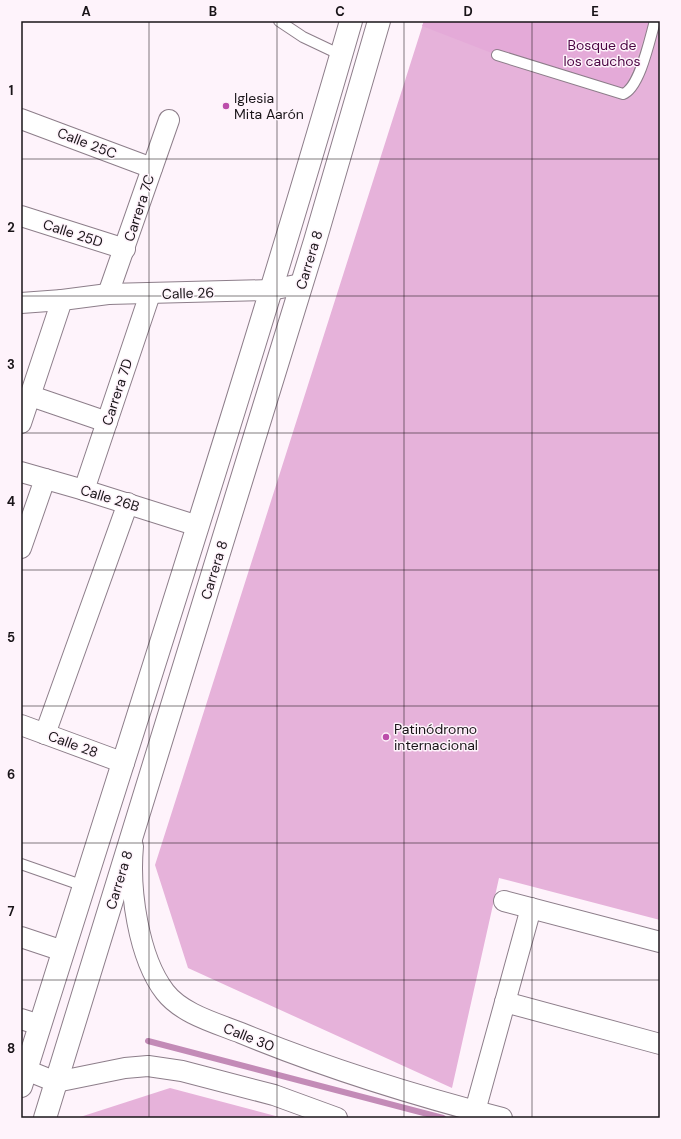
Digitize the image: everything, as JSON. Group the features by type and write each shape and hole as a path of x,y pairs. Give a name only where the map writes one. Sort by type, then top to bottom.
{"main road":[{"name":"Carrera 8","path":"24,1078 31,1022 63,951 124,763 271,290 351,21"},
{"name":"Carrera 8","path":"45,1118 302,284 379,21"}],"street":[{"name":"Calle 25C","path":"21,119 152,168"},
{"name":"Carrera 7C","path":"108,294 169,120"},
{"name":"Calle 25D","path":"21,216 125,249"},
{"name":"Calle 26","path":"21,303 108,294 271,290 302,284"},
{"name":"Carrera 7D","path":"84,490 150,294"},
{"path":"21,423 68,299"},
{"path":"31,396 107,422"},
{"name":"Calle 26B","path":"21,472 128,503 198,526"},
{"path":"21,548 45,479"},
{"path":"45,734 128,503"},
{"name":"Calle 28","path":"21,725 124,763"},
{"name":"Calle 30","path":"135,829 131,867 133,893 137,918 150,966 165,992 191,1013 274,1047 412,1094 502,1118"},
{"path":"504,901 660,942"},
{"path":"475,1111 531,908"},
{"path":"21,937 63,951"},
{"path":"505,1002 660,1044"},
{"path":"24,1078 56,1082 125,1068 148,1066 182,1071 274,1096 337,1118"}],"lane":[{"path":"279,21 303,37 341,55"},
{"path":"497,55 623,94 628,92 636,83 655,21"},
{"path":"21,864 84,886"}],"green space":[{"path":"424,21 660,21 660,920 499,878 452,1088 188,968 155,865"},
{"name":"Bosque de los cauchos","path":"424,21 650,21 623,94 497,55 422,26"},
{"path":"170,1088 283,1118 77,1118"}],"waterway":[{"path":"148,1041 443,1118"}],"place":[{"name":"Iglesia Mita Aarón","path":"226,106"},
{"name":"Patinódromo internacional","path":"386,737"}]}
